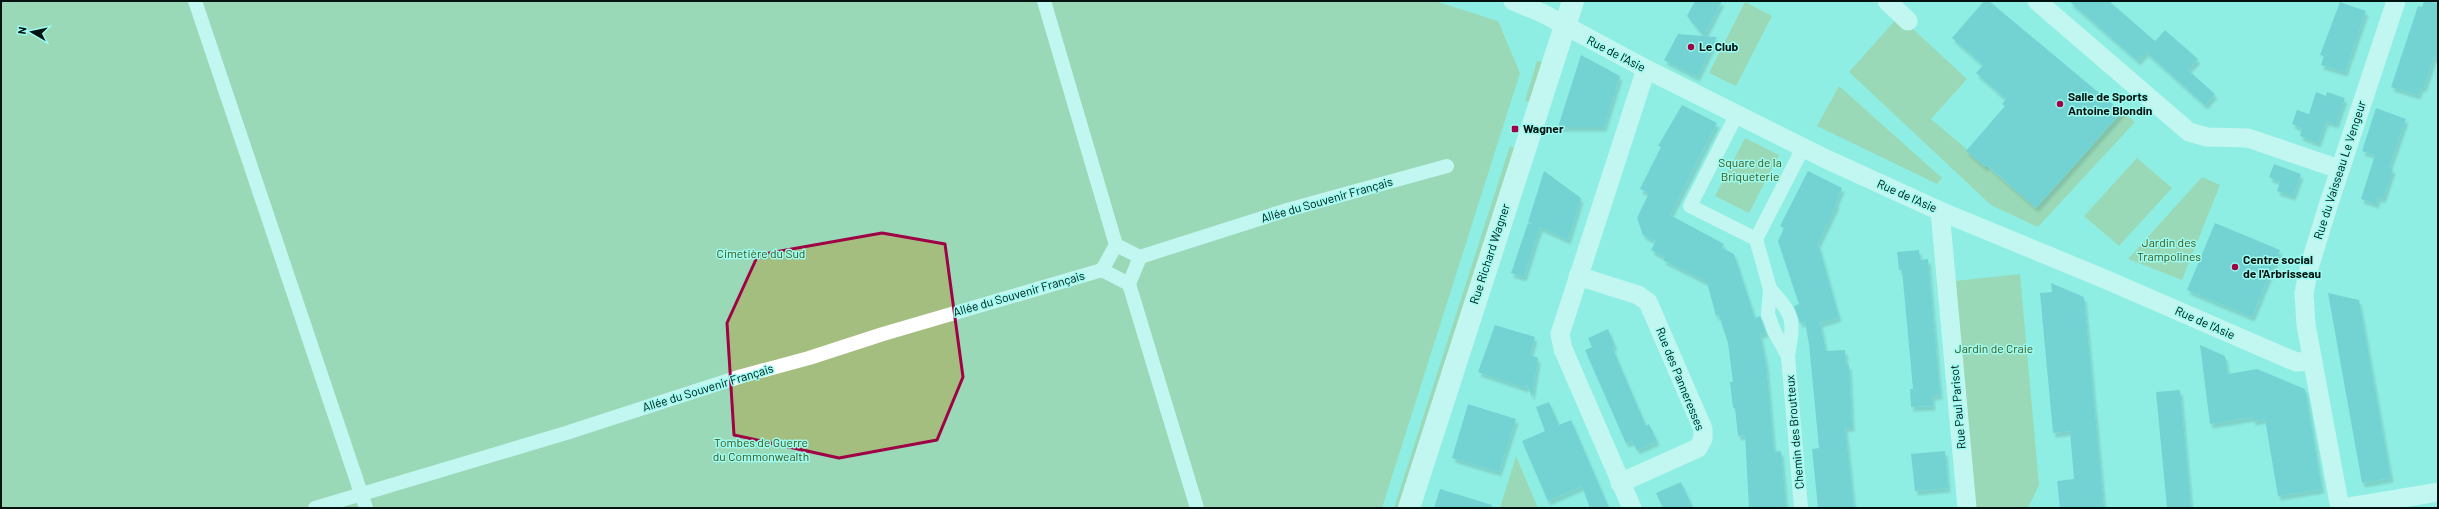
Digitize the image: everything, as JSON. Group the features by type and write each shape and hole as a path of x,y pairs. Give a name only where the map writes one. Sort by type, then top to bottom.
{"street":[{"path":"195,1 363,501"},
{"path":"1044,1 1116,245 1102,270 1129,284"},
{"name":"Rue de l'Asie","path":"1513,1 1564,25 1646,69 1804,148 1940,211 2289,359 2301,362 2313,362"},
{"name":"Rue Richard Wagner","path":"1409,508 1573,1"},
{"path":"1887,1 1908,21"},
{"path":"2037,1 2189,132 2207,137 2248,138 2339,169"},
{"name":"Rue du Vaisseau Le Vengeur","path":"2341,508 2304,313 2305,288 2316,244 2339,169 2396,1"},
{"path":"1632,508 1560,342 1561,326 1646,69"},
{"path":"1737,114 1690,206 1756,239 1804,148"},
{"name":"Allée du Souvenir Français","path":"1140,257 1287,210 1447,166"},
{"name":"Rue Paul Parisot","path":"1940,211 1966,508"},
{"name":"Chemin des Broutteux","path":"1756,239 1770,290 1768,314 1774,331 1788,356"},
{"path":"1116,245 1140,257 1129,284 1197,508"},
{"name":"Allée du Souvenir Français","path":"316,508 363,501 742,376 809,358 883,334 1102,270"},
{"name":"Rue des Panneresses","path":"1578,276 1638,295 1648,302 1703,429 1703,439 1698,448 1620,483"},
{"name":"Chemin des Broutteux","path":"1770,290 1787,307 1793,327 1788,356 1801,508"},
{"path":"2341,508 2438,492"}],"highlighted area":[{"path":"882,233 945,244 963,377 937,440 839,458 734,435 727,323 758,255"}],"green space":[{"name":"Cimetière du Sud","path":"1,1 1435,1 1498,21 1520,73 1382,508 1,508"},
{"path":"1745,2 1772,16 1736,86 1709,73"},
{"path":"1899,16 1967,79 1931,119 2036,208 2122,112 2135,122 2038,227 1991,205 1849,72"},
{"path":"1537,61 1542,62 1530,102 1525,101"},
{"path":"1839,86 1942,178 1937,184 1817,126"},
{"name":"Square de la Briqueterie","path":"1745,138 1779,155 1749,213 1715,196"},
{"path":"1510,146 1515,148 1400,508 1394,508"},
{"path":"2137,158 2172,188 2119,246 2084,216"},
{"name":"Jardin des Trampolines","path":"2202,177 2220,185 2182,280 2128,259"},
{"name":"Jardin de Craie","path":"2020,274 2039,485 2028,508 1975,508 1954,281"},
{"path":"1516,456 1538,508 1500,508"}],"building":[{"path":"1695,1 1722,1 1704,36 1687,16"},
{"name":"Salle de Sports Antoine Blondin","path":"1984,1 1989,1 2122,112 2036,208 1987,165 1985,167 1966,151 2005,106 2002,104 2006,99 1976,73 1983,65 1952,38"},
{"path":"2069,1 2109,1 2155,41 2165,30 2198,59 2188,70 2215,94 2205,105 2146,52 2138,61"},
{"path":"2424,1 2438,3 2438,58 2434,57 2424,88 2421,87 2418,95 2391,87 2418,6 2422,7"},
{"path":"2340,2 2366,11 2345,72 2321,65 2324,56 2320,55"},
{"name":"Le Club","path":"1678,34 1717,37 1697,77 1664,60"},
{"path":"1581,55 1620,76 1604,127 1558,127"},
{"path":"2316,92 2326,96 2327,92 2345,98 2336,124 2326,121 2318,143 2300,136 2302,128 2292,124 2297,110 2309,114"},
{"path":"1682,105 1717,123 1670,215 1724,244 1722,248 1734,254 1755,318 1760,316 1766,333 1760,334 1766,363 1774,452 1781,451 1786,508 1749,508 1745,435 1738,436 1730,382 1733,382 1728,343 1719,315 1716,316 1707,282 1663,260 1665,257 1651,250 1656,241 1643,235 1637,218 1649,193 1640,189 1661,147 1658,146"},
{"path":"2376,108 2406,119 2389,167 2393,169 2383,199 2378,197 2376,204 2361,199 2375,155 2362,151"},
{"path":"2274,164 2301,174 2293,196 2277,191 2280,182 2269,177"},
{"path":"1544,171 1581,198 1568,240 1540,227 1524,277 1511,273 1528,223 1538,226 1528,222"},
{"path":"1808,171 1842,188 1836,202 1837,204 1818,243 1839,317 1820,323 1826,351 1845,350 1846,365 1849,365 1852,427 1845,427 1854,508 1818,508 1812,449 1819,448 1809,344 1805,322 1800,323 1794,306 1799,304 1778,241 1784,228 1780,226"},
{"name":"Centre social de l'Arbrisseau","path":"2215,223 2280,250 2252,317 2187,290"},
{"path":"1919,250 1920,260 1928,259 1940,395 1932,396 1933,406 1911,407 1910,389 1913,389 1902,270 1899,270 1897,252"},
{"path":"2051,283 2084,297 2104,508 2060,508 2057,481 2074,479 2070,431 2053,433 2040,293 2052,292"},
{"path":"2328,293 2359,300 2391,478 2362,483"},
{"path":"1495,325 1535,337 1530,355 1538,358 1532,397 1527,384 1526,388 1478,372"},
{"path":"1608,329 1615,346 1612,347 1646,426 1649,424 1657,441 1637,450 1632,441 1626,443 1585,350 1592,347 1588,338"},
{"path":"2200,345 2225,356 2228,374 2257,369 2305,389 2322,489 2278,496 2265,419 2253,421 2253,417 2210,424"},
{"path":"2180,390 2191,508 2167,508 2156,392"},
{"path":"1549,402 1559,425 1571,420 1609,508 1590,508 1582,486 1548,501 1522,441 1545,431 1536,407"},
{"path":"1468,404 1516,419 1499,472 1452,458"},
{"path":"1945,451 1948,488 1915,491 1911,454"},
{"path":"1681,482 1693,508 1663,508 1656,493"},
{"path":"1440,489 1492,505 1491,508 1434,508"}],"place":[{"name":"Le Club","path":"1691,47"},
{"name":"Salle de Sports Antoine Blondin","path":"2060,104"},
{"name":"Wagner","path":"1515,129"},
{"name":"Centre social de l'Arbrisseau","path":"2235,267"}],"park label":[{"name":"Tombes de Guerre du Commonwealth","path":"761,450"}]}
